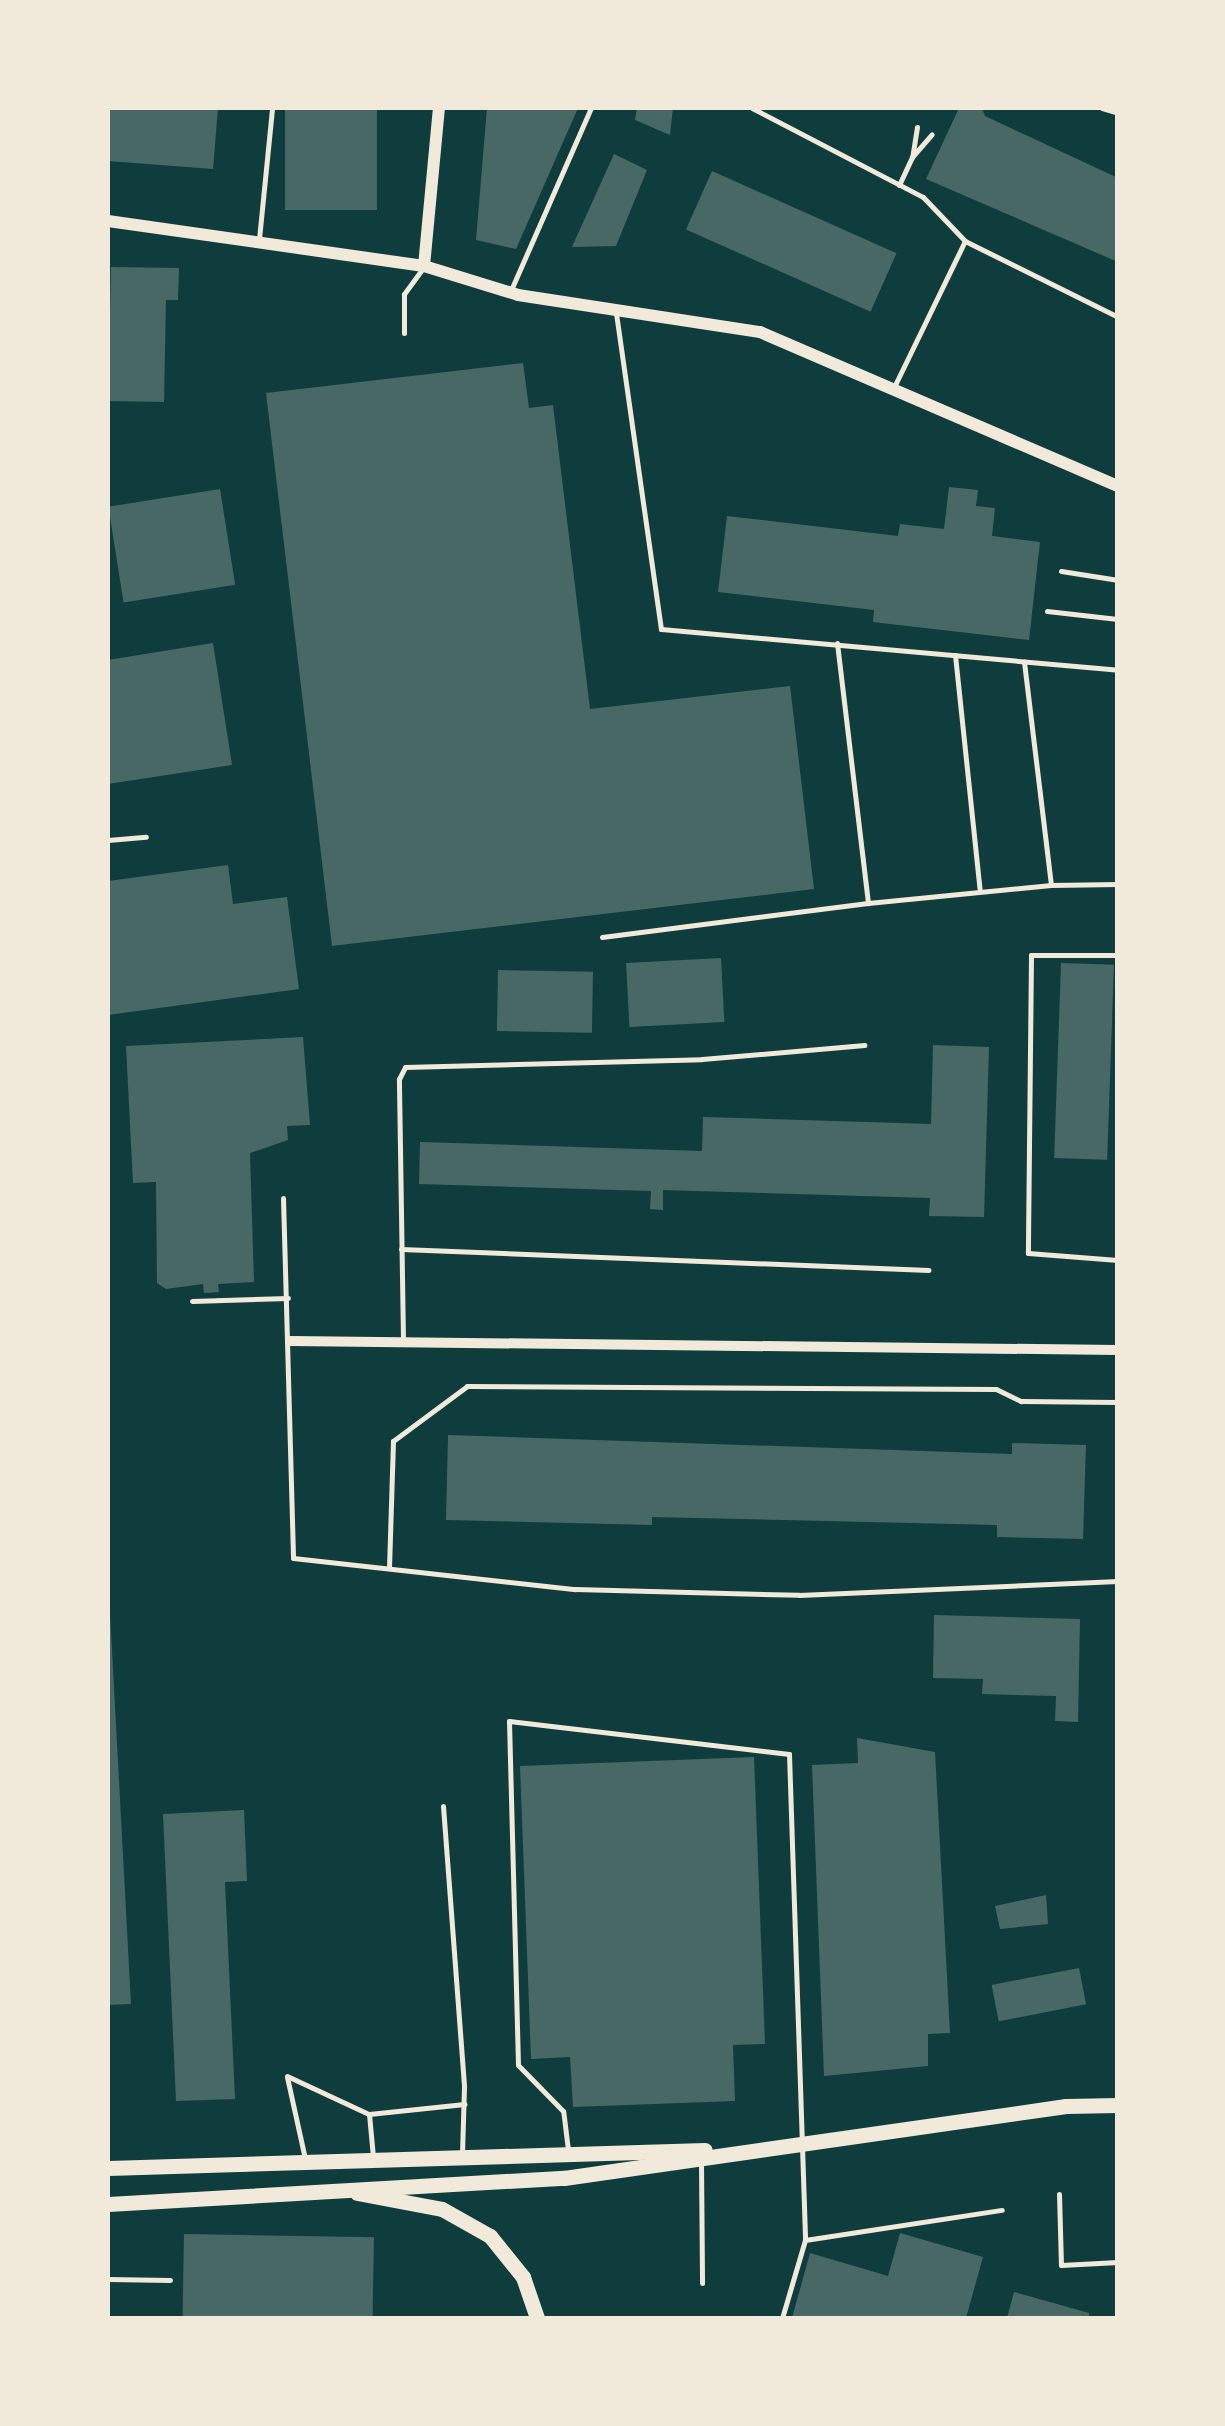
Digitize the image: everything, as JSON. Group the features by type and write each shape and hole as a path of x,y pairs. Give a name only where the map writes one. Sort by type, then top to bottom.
{"main road":[{"path":"108,2204 564,2178 1066,2106 1118,2105"},
{"path":"108,2168 784,2148"},
{"path":"344,2190 468,2221 509,2255 537,2318"}],"street":[{"path":"424,266 440,108"},
{"path":"108,220 424,266 510,293 760,332 1118,486"},
{"path":"290,1341 1118,1350"}],"lane":[{"path":"259,241 272,108"},
{"path":"510,293 591,108"},
{"path":"752,108 923,197 965,241 1118,317"},
{"path":"1102,108 1118,113"},
{"path":"912,157 917,127"},
{"path":"898,185 912,157 932,134"},
{"path":"894,387 965,241"},
{"path":"404,333 404,294 424,266"},
{"path":"616,310 662,629 1118,670"},
{"path":"1061,571 1118,580"},
{"path":"1047,611 1118,619"},
{"path":"836,643 868,903"},
{"path":"955,655 980,892"},
{"path":"1024,662 1051,885"},
{"path":"108,840 146,837"},
{"path":"602,937 868,903 1051,885 1118,884"},
{"path":"1118,955 1031,955 1028,1253 1118,1260"},
{"path":"403,1343 399,1079 405,1067 702,1059 864,1045"},
{"path":"284,1198 293,1558 575,1589 799,1594 998,1588 1082,1578 1118,1582"},
{"path":"402,1249 929,1270"},
{"path":"192,1301 288,1298"},
{"path":"389,1568 393,1441 467,1386 996,1389 1020,1401 1118,1402"},
{"path":"568,2154 563,2110 518,2065 509,1722 789,1754 806,2240 782,2318"},
{"path":"443,1806 464,2104 462,2157"},
{"path":"306,2162 287,2076 369,2114 464,2104"},
{"path":"369,2114 373,2160"},
{"path":"701,2159 702,2284"},
{"path":"1059,2194 1061,2266 1118,2262"},
{"path":"806,2240 1002,2210"},
{"path":"108,2280 170,2280"}],"building":[{"path":"108,108 218,108 213,169 108,161"},
{"path":"285,108 377,108 377,210 285,210"},
{"path":"487,108 578,108 516,249 476,240"},
{"path":"637,108 673,108 670,135 635,120"},
{"path":"959,108 982,108 985,116 1118,178 1118,262 926,179"},
{"path":"614,154 647,170 616,246 572,247"},
{"path":"712,171 897,253 871,312 686,229"},
{"path":"111,267 179,268 178,300 166,300 164,402 108,401"},
{"path":"523,363 529,408 553,405 590,709 790,686 814,889 332,946 266,393"},
{"path":"949,487 978,490 976,506 995,508 992,536 1040,542 1029,640 873,622 874,610 718,592 727,516 898,536 900,524 944,529"},
{"path":"220,489 235,585 124,602 108,507"},
{"path":"213,643 232,765 108,784 108,660"},
{"path":"228,865 233,904 287,897 299,989 108,1015 108,881"},
{"path":"721,958 724,1022 629,1027 626,963"},
{"path":"1061,963 1114,965 1107,1160 1054,1158"},
{"path":"498,970 593,972 592,1033 497,1031"},
{"path":"303,1037 310,1125 287,1126 288,1140 250,1153 254,1282 218,1284 219,1292 204,1293 203,1284 166,1289 157,1283 156,1182 133,1183 126,1046"},
{"path":"933,1045 989,1047 984,1217 929,1216 930,1198 663,1190 663,1210 650,1209 651,1191 419,1184 420,1142 702,1151 703,1117 931,1124"},
{"path":"448,1435 1012,1454 1012,1443 1086,1445 1083,1539 997,1537 997,1525 652,1517 652,1525 446,1520"},
{"path":"108,1576 131,2004 108,2005"},
{"path":"934,1615 1080,1619 1078,1722 1055,1721 1056,1696 982,1694 983,1679 933,1678"},
{"path":"857,1738 935,1752 950,2033 928,2034 928,2066 824,2076 812,1765 858,1763"},
{"path":"754,1757 765,2044 733,2045 735,2101 573,2107 570,2057 531,2059 520,1766"},
{"path":"244,1810 247,1881 225,1882 235,2099 176,2101 163,1814"},
{"path":"1046,1895 1048,1924 1000,1929 995,1906"},
{"path":"1079,1968 1086,2004 999,2021 992,1985"},
{"path":"900,2233 983,2257 966,2318 792,2318 810,2253 888,2276"},
{"path":"184,2234 374,2237 373,2318 183,2318"},
{"path":"1014,2292 1089,2313 1089,2318 1007,2318"}]}
